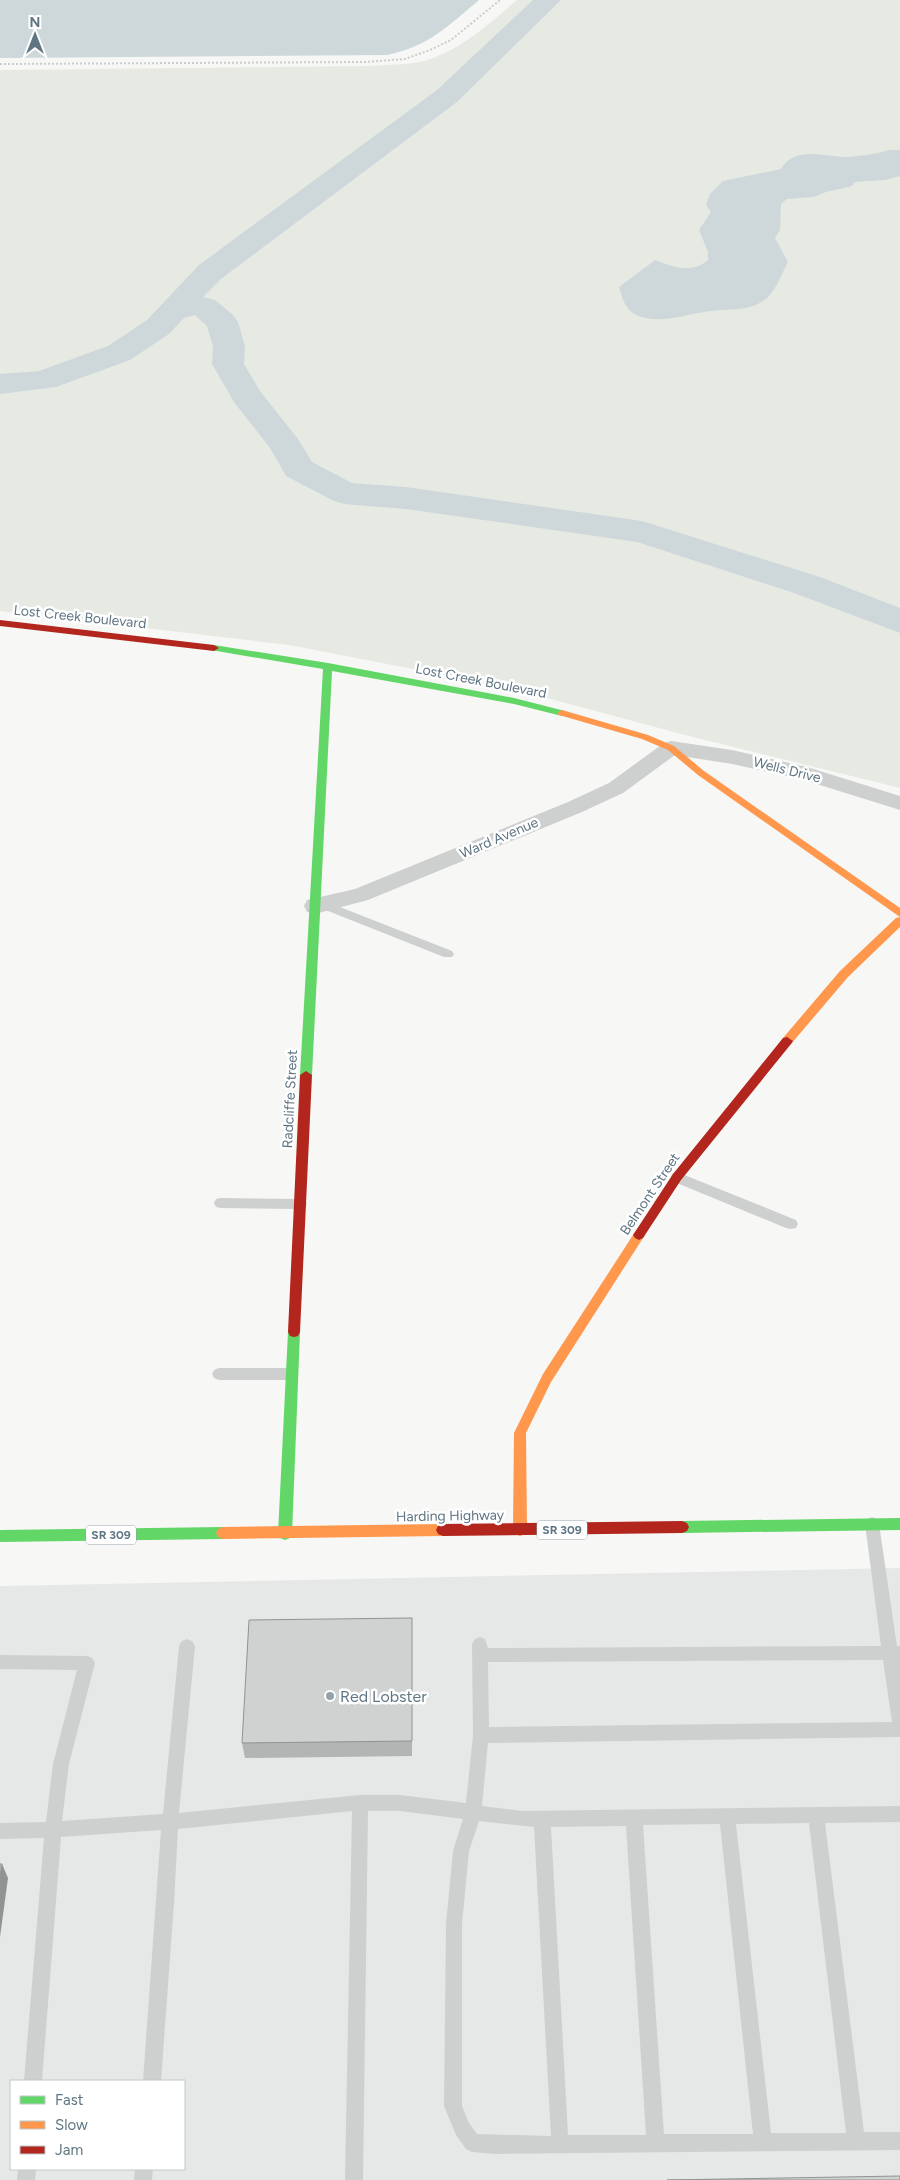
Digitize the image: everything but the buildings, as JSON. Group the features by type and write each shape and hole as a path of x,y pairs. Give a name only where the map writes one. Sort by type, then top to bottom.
{"street":[{"name":"Lost Creek Boulevard","path":"0,623 242,651 328,666 514,702 575,716 645,737 671,748 701,773 900,913"},
{"name":"Radcliffe Street","path":"285,1534 300,1204 319,905 328,666"},
{"name":"Wells Drive","path":"671,748 732,758 807,774 900,802"},
{"name":"Ward Avenue","path":"319,905 360,894 600,796 616,788 671,748"},
{"name":"Belmont Street","path":"520,1530 520,1433 547,1378 678,1177 794,1032 844,974 900,921"},
{"name":"Harding Highway","path":"0,1536 285,1534 900,1524"}],"lane":[{"path":"319,905 448,954"},
{"path":"678,1177 792,1224"},
{"path":"221,1203 300,1204"},
{"path":"219,1374 291,1374"},
{"path":"872,1524 895,1653 900,1725"},
{"path":"152,2080 166,1903 170,1822 187,1646"},
{"path":"895,1653 481,1650 481,1734 473,1813 461,1851 454,1924 453,2106 462,2129 472,2143 495,2145 900,2141"},
{"path":"0,1662 87,1663 60,1764 33,2080"},
{"path":"481,1734 900,1729"},
{"path":"354,2180 360,1803"},
{"path":"0,1831 53,1830 170,1822 360,1803 419,1803 473,1813 522,1819 900,1814"},
{"path":"816,1815 856,2142"},
{"path":"727,1816 763,2143"},
{"path":"634,1818 656,2144"},
{"path":"542,1819 560,2145"}],"path":[{"path":"0,64 355,62 405,59 451,40 500,0"}],"shaded area":[{"path":"0,0 479,0 448,26 426,41 414,47 387,55 0,58"},
{"path":"517,0 900,0 900,788 685,735 506,687 289,645 0,611 0,70 369,66 413,63 433,58 459,45 484,28"},
{"path":"900,150 900,176 885,180 855,182 852,186 814,197 787,199 781,204 780,230 775,238 788,262 774,290 761,303 745,308 662,319 644,318 632,313 627,307 619,287 655,260 675,267 689,268 696,267 708,260 708,252 699,230 711,212 706,205 710,194 723,181 781,169 794,157 802,155 820,154 847,157"},
{"path":"900,1568 900,2180 0,2180 0,1586"}],"waterway":[{"path":"0,384 44,380 119,353 158,327 210,272 447,96 548,0"},
{"path":"174,311 188,305 204,307 222,322 229,346 228,364 246,395 286,446 298,469 344,493 406,498 642,532 807,585 900,621"}],"traffic: fast":[{"path":"214,648 242,651 514,701 562,713"},
{"path":"306,1075 328,666"},
{"path":"285,1534 294,1332"},
{"path":"682,1527 900,1524"},
{"path":"0,1536 223,1533"}],"traffic: slow":[{"path":"562,713 645,737 671,748 701,773 900,913"},
{"path":"787,1041 844,974 900,921"},
{"path":"520,1530 520,1433 547,1378 639,1235"},
{"path":"223,1533 443,1530"}],"traffic: jam":[{"path":"0,623 214,648"},
{"path":"639,1235 677,1177 787,1041"},
{"path":"294,1332 306,1075"},
{"path":"443,1530 682,1527"}],"place":[{"name":"Red Lobster","path":"330,1696"}]}
